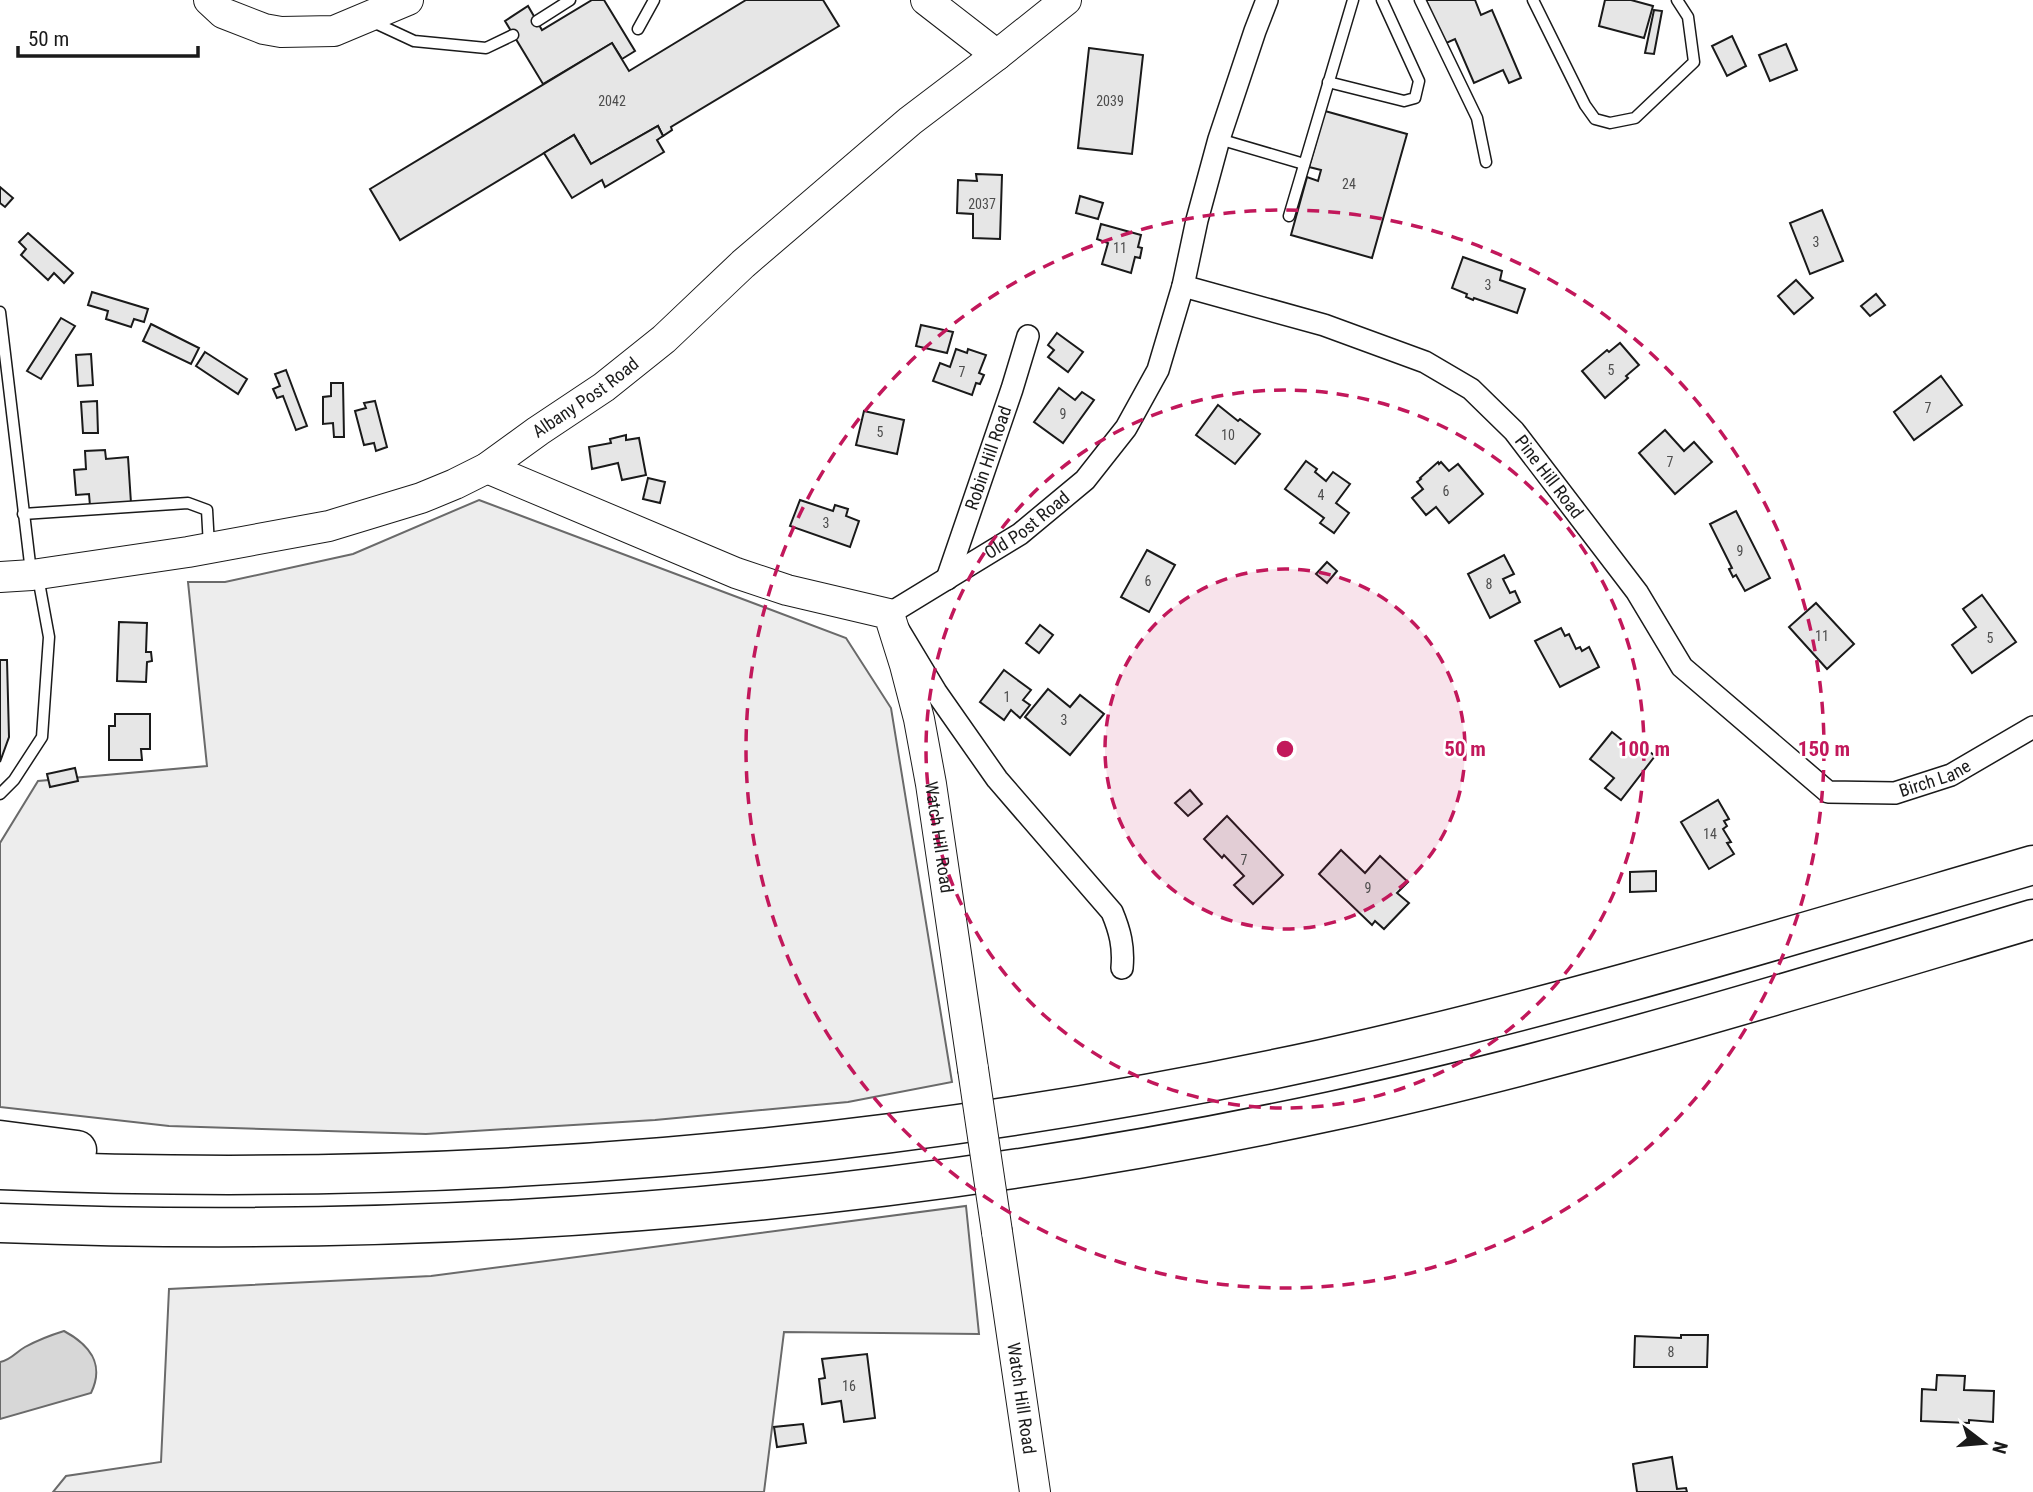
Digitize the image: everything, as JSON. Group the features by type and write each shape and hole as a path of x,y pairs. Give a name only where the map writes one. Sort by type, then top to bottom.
{"highway":[{"path":"0,1170 79,1174 393,1172 602,1162 792,1144 964,1123 1322,1059 1523,1010 1721,957 2033,864"},
{"path":"0,1228 291,1227 488,1221 606,1214 798,1197 972,1176 1152,1147 1333,1111 1524,1066 2033,919"},
{"path":"0,1140 92,1152 393,1172"},
{"path":"0,1223 81,1226"}],"street":[{"path":"209,0 223,12 264,29 281,32 334,31 408,0"},
{"path":"926,0 997,55"},
{"name":"Albany Post Road","path":"0,577 209,548 329,526 421,498 487,468 538,430 604,387 664,339 743,264 858,164 1066,0"},
{"name":"Old Post Road","path":"889,614 1020,534 1085,480 1126,428 1158,370 1183,286 1197,220 1219,139 1267,0"},
{"name":"Pine Hill Road","path":"1183,286 1324,325 1425,362 1471,389 1514,430 1629,581 1682,667 1828,792"},
{"name":"Robin Hill Road","path":"947,579 1028,336"},
{"path":"487,468 736,573 787,590 889,614 936,692 997,779 1112,912 1124,949 1122,968"},
{"name":"Watch Hill Road","path":"889,614 919,719 931,784 1035,1492"},
{"name":"Birch Lane","path":"1828,792 1895,793 1951,775 2033,727"}],"lane":[{"path":"537,21 570,0"},
{"path":"638,29 654,0"},
{"path":"1289,216 1353,0"},
{"path":"1328,82 1404,102 1415,98 1419,81 1382,0"},
{"path":"1420,0 1477,118 1486,162"},
{"path":"1533,0 1585,105 1595,119 1610,123 1635,118 1695,62 1688,17 1677,0"},
{"path":"365,18 414,41 486,48 513,35"},
{"path":"1219,139 1304,164"},
{"path":"0,312 23,513 49,637 42,737 14,780 0,794"},
{"path":"23,513 188,503 207,510 209,548"}],"shaded area":[{"path":"479,500 846,638 891,708 952,1082 848,1102 655,1120 426,1134 169,1126 0,1107 0,843 38,781 207,766 188,582 225,582 353,554"},
{"path":"966,1206 979,1334 784,1332 764,1492 53,1492 66,1476 161,1462 169,1289 431,1276"},
{"path":"64,1331 88,1349 92,1356 96,1373 91,1393 0,1419 0,1362 30,1344"}],"building":[{"path":"592,0 604,0 635,51 622,59 612,43 543,84 505,21 528,6 542,30"},
{"path":"746,0 823,0 839,26 671,127 672,130 663,136 658,126 591,164 574,135 400,240 370,189 612,43 629,71"},
{"path":"1424,0 1475,0 1481,15 1492,10 1521,78 1509,83 1503,70 1474,83 1455,39 1444,44"},
{"path":"1605,0 1631,0 1653,6 1644,38 1599,26"},
{"path":"1654,10 1662,11 1654,54 1645,53"},
{"path":"1732,36 1746,66 1727,76 1712,46"},
{"path":"1786,44 1797,70 1770,81 1759,55"},
{"path":"1089,48 1143,55 1132,154 1078,148"},
{"path":"1325,111 1407,134 1372,258 1291,235 1307,177 1318,181 1321,170 1309,167"},
{"path":"658,126 663,136 657,140 664,152 605,187 602,180 572,198 544,153 574,135 591,164"},
{"path":"976,174 1002,175 1000,239 973,238 973,214 957,213 958,180 977,181"},
{"path":"0,187 13,198 5,207 0,203"},
{"path":"1080,196 1103,203 1098,219 1076,213"},
{"path":"1822,210 1843,261 1810,274 1790,223"},
{"path":"1101,224 1141,235 1138,247 1142,248 1140,258 1135,257 1131,273 1102,264 1108,243 1097,239"},
{"path":"28,233 73,273 64,283 54,273 48,280 21,255 26,249 19,242"},
{"path":"1463,257 1502,271 1500,280 1525,289 1517,313 1474,298 1473,300 1466,297 1467,294 1452,288"},
{"path":"1796,280 1813,298 1794,314 1778,296"},
{"path":"92,292 148,309 144,322 134,319 131,327 106,319 108,311 88,305"},
{"path":"1876,294 1885,305 1870,316 1861,306"},
{"path":"61,318 75,326 41,379 27,371"},
{"path":"151,324 199,348 191,364 143,341"},
{"path":"921,325 953,332 947,353 916,346"},
{"path":"1057,333 1083,352 1068,372 1048,357 1054,350 1048,345"},
{"path":"1620,343 1639,365 1605,398 1582,371"},
{"path":"956,349 967,353 968,349 986,355 979,373 984,375 980,384 976,383 972,395 933,381 940,363 950,367"},
{"path":"205,352 247,379 238,394 196,366"},
{"path":"91,354 93,385 78,386 76,355"},
{"path":"286,370 307,426 296,430 283,396 277,398 273,389 280,386 275,374"},
{"path":"1941,376 1962,405 1914,440 1894,412"},
{"path":"331,383 343,383 344,437 334,437 333,423 323,424 323,397 331,396"},
{"path":"1059,388 1075,400 1082,392 1094,400 1063,443 1034,422"},
{"path":"97,401 98,433 83,433 81,402"},
{"path":"375,401 387,447 376,451 374,443 364,445 355,411 366,408 364,403"},
{"path":"1218,405 1260,434 1235,464 1196,435"},
{"path":"864,411 904,420 897,454 856,445"},
{"path":"1665,430 1684,451 1694,442 1712,462 1675,494 1639,453"},
{"path":"626,435 626,440 639,438 646,475 622,480 618,463 592,469 589,447 611,443 610,439"},
{"path":"105,450 106,459 128,457 131,503 90,506 89,494 76,495 74,470 86,469 85,451"},
{"path":"1306,461 1317,469 1315,472 1326,481 1333,472 1350,484 1336,503 1349,513 1334,533 1320,523 1324,518 1285,489"},
{"path":"1438,462 1449,471 1458,464 1483,494 1449,523 1436,507 1426,515 1412,498 1423,489 1417,482"},
{"path":"648,478 665,482 660,503 643,499"},
{"path":"800,500 833,511 835,505 848,509 846,516 859,521 850,547 790,526"},
{"path":"1736,511 1770,578 1745,591 1736,575 1733,577 1729,569 1732,568 1710,524"},
{"path":"1147,550 1175,565 1149,612 1121,597"},
{"path":"1504,555 1514,574 1503,579 1510,593 1515,591 1520,602 1490,618 1468,574"},
{"path":"1327,562 1337,571 1327,583 1316,574"},
{"path":"1982,595 2016,642 1972,673 1952,645 1976,627 1963,609"},
{"path":"1816,603 1854,644 1827,669 1789,627"},
{"path":"119,622 147,623 146,652 151,652 152,661 147,662 146,682 117,681"},
{"path":"1040,625 1053,635 1039,653 1026,643"},
{"path":"1561,628 1565,636 1569,634 1576,649 1580,647 1582,651 1589,647 1599,667 1560,687 1535,641"},
{"path":"0,660 7,660 9,737 0,762"},
{"path":"1004,670 1031,690 1023,700 1030,705 1020,718 1011,710 1004,720 980,702"},
{"path":"1048,689 1070,707 1080,695 1104,714 1070,755 1025,717"},
{"path":"115,714 150,714 150,749 141,749 142,760 109,760 109,726 115,726"},
{"path":"1612,732 1622,740 1619,743 1628,750 1631,746 1635,749 1639,744 1655,756 1621,800 1605,788 1614,778 1590,759"},
{"path":"75,768 78,781 50,787 47,774"},
{"path":"1190,790 1202,804 1188,816 1175,803"},
{"path":"1718,800 1729,819 1724,821 1727,826 1723,829 1734,854 1709,869 1681,822"},
{"path":"1227,816 1283,875 1253,904 1234,885 1244,876 1204,839"},
{"path":"1341,850 1365,873 1380,856 1408,882 1397,893 1409,903 1384,929 1375,921 1372,925 1319,874"},
{"path":"1656,871 1656,891 1630,892 1630,872"},
{"path":"1681,1335 1708,1335 1707,1367 1634,1367 1635,1336 1681,1338"},
{"path":"867,1354 875,1418 844,1422 841,1401 822,1404 819,1379 825,1378 822,1359"},
{"path":"1937,1375 1965,1376 1964,1390 1994,1391 1993,1422 1921,1421 1922,1389 1936,1390"},
{"path":"803,1424 806,1443 777,1447 774,1427"},
{"path":"1672,1457 1677,1489 1686,1488 1687,1492 1637,1492 1633,1464"}]}
